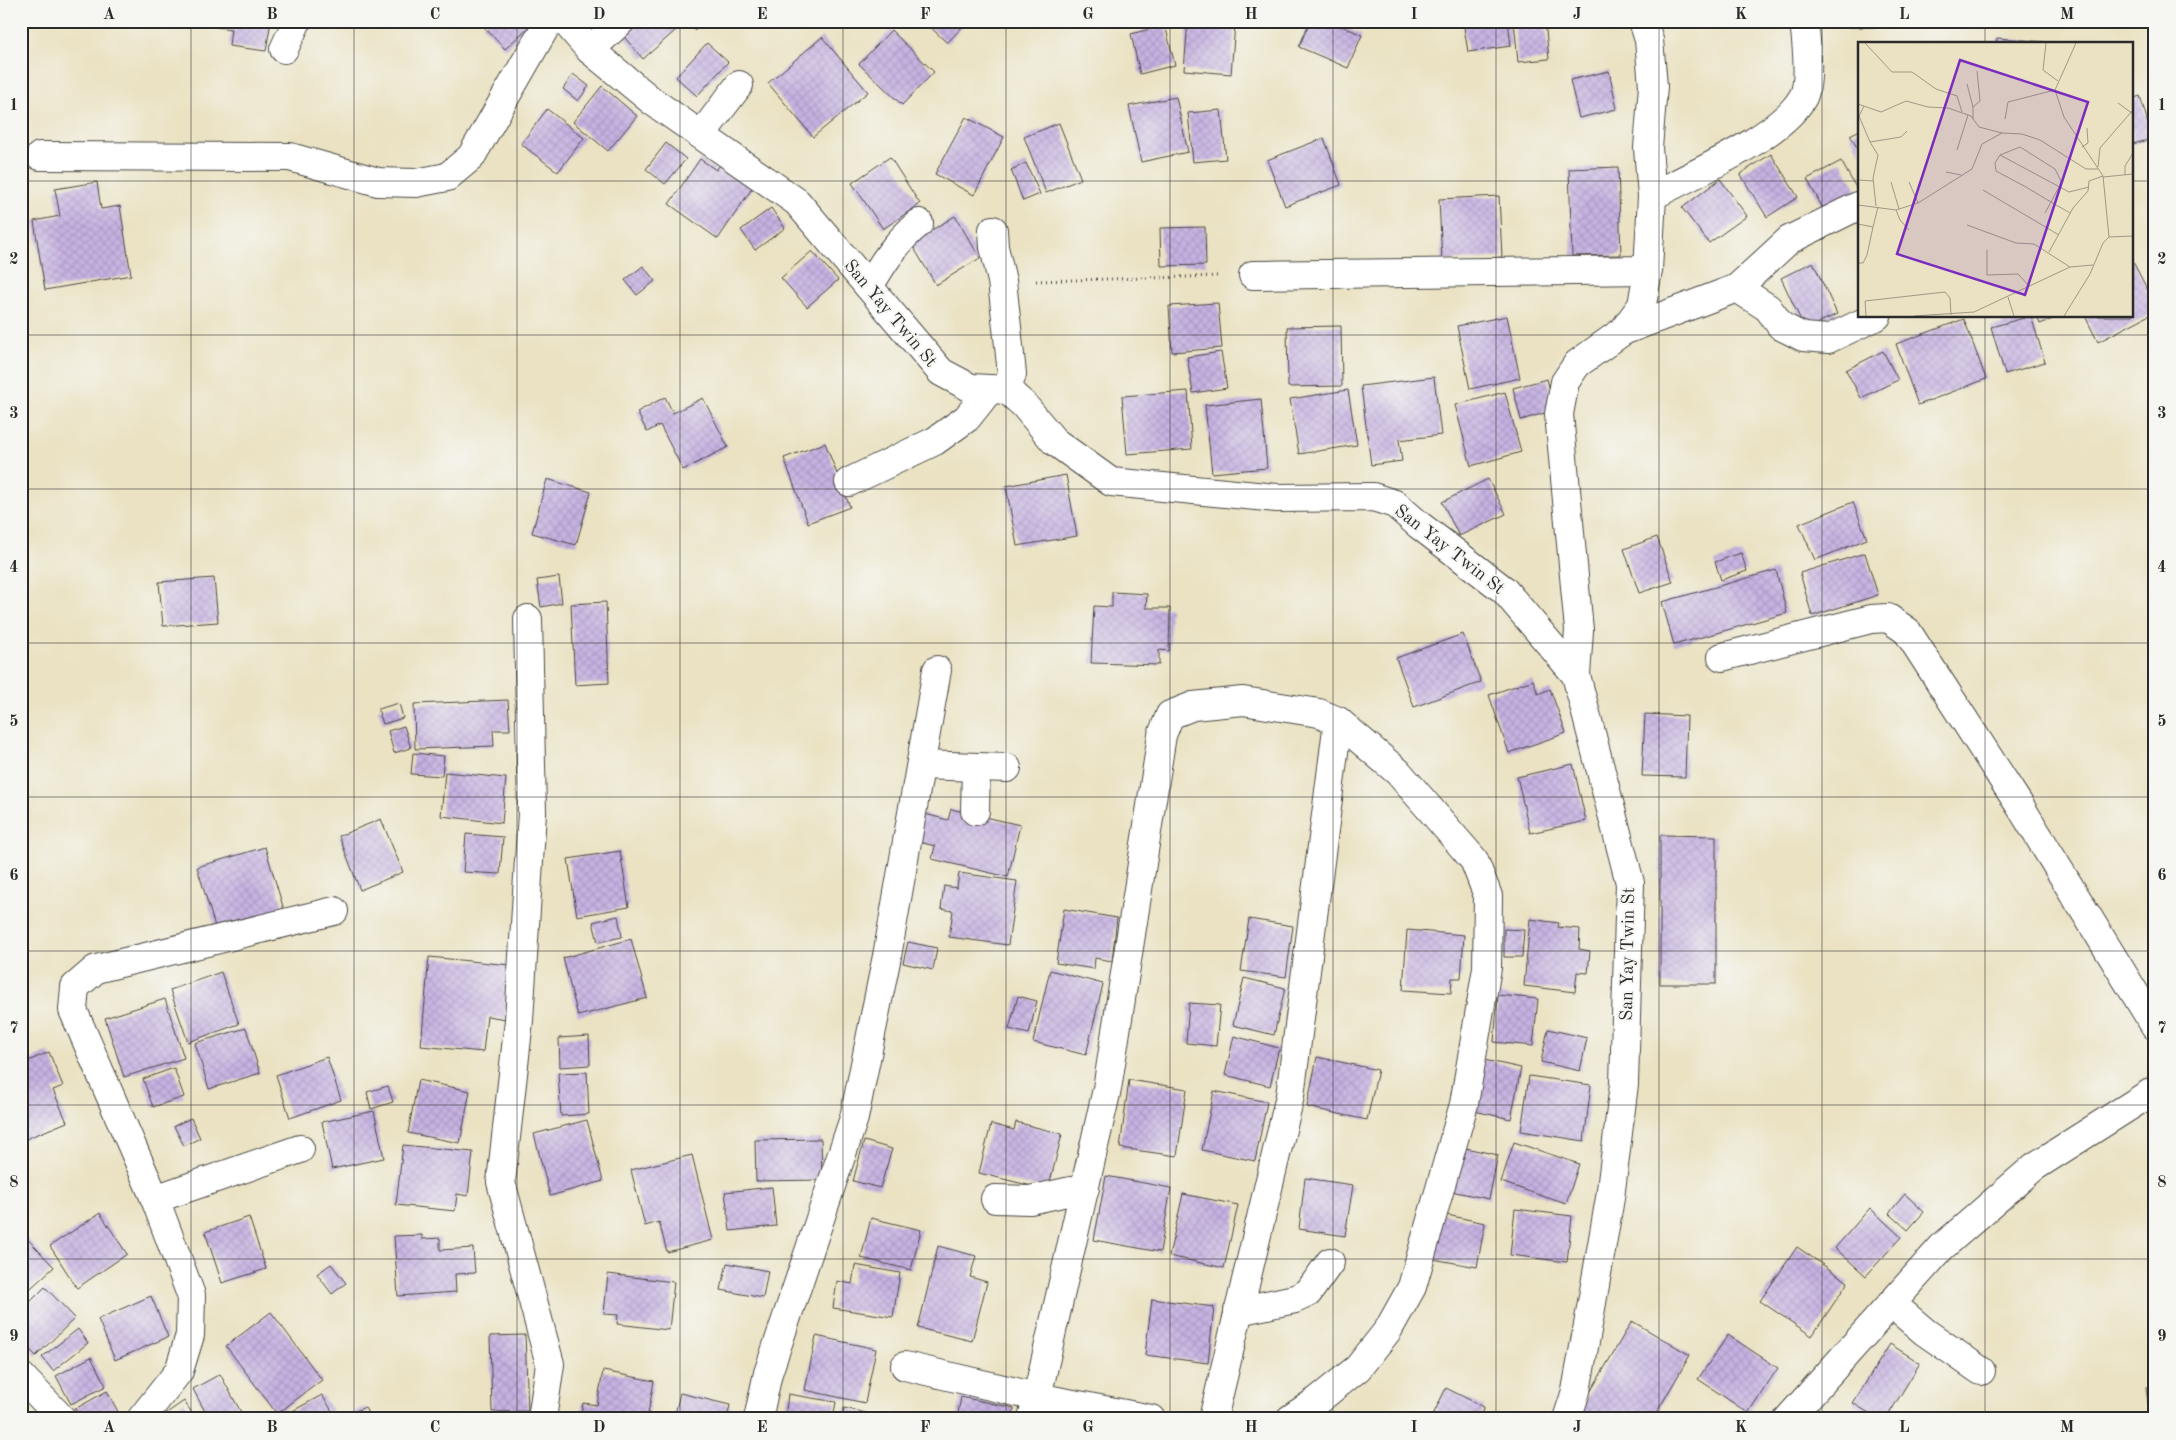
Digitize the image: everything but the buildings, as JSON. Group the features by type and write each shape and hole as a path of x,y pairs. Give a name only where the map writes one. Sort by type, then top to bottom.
{"street":[{"path":"284,50 297,21"},
{"path":"40,156 290,157 378,182 416,183 447,177 471,156 549,21"},
{"name":"San Yay Twin St","path":"565,21 590,50 652,101 798,202 941,372 972,388 999,389 1024,405 1054,441 1111,482 1277,498 1373,497 1396,504 1504,590 1576,675 1630,883 1623,1093 1610,1198 1590,1314 1576,1391 1566,1419"},
{"path":"590,50 621,21"},
{"path":"1623,331 1642,305 1648,270 1652,196 1648,148 1652,86 1649,40 1643,21"},
{"path":"1652,196 1754,142 1785,120 1804,95 1808,58 1804,21"},
{"path":"701,135 739,85"},
{"path":"1576,675 1579,630 1559,414 1564,382 1577,364 1623,331 1736,288 1789,240 1858,206"},
{"path":"869,287 887,256 902,237 919,223"},
{"path":"849,482 935,441 967,418 999,389 1012,374 1002,282 994,247 993,230"},
{"path":"1253,275 1648,270"},
{"path":"1736,288 1768,308 1781,326 1802,337 1828,339 1873,318"},
{"path":"1722,657 1871,619 1888,618 1907,631 2020,806 2155,1026"},
{"path":"528,620 532,813 519,1020 501,1182 550,1364 542,1419"},
{"path":"758,1419 768,1374 854,1118 887,956 937,670"},
{"path":"1035,1408 1107,1089 1162,734 1170,715 1193,706 1243,701 1319,713 1338,721 1398,772 1474,860 1488,896 1488,968 1464,1104 1412,1287 1388,1330 1358,1368 1318,1400 1290,1419"},
{"path":"1213,1419 1290,1096 1338,721"},
{"path":"921,765 1007,768"},
{"path":"975,811 976,767"},
{"path":"141,1419 179,1371 190,1336 191,1295 155,1199 73,1010 76,987 96,969 334,911"},
{"path":"1788,1419 1942,1247 2034,1167 2155,1090"},
{"path":"155,1199 300,1149"},
{"path":"995,1199 1030,1200 1085,1188"},
{"path":"1238,1311 1295,1299 1308,1293 1330,1262"},
{"path":"1892,1304 1925,1332 1981,1371"},
{"path":"905,1366 1035,1408 1151,1419"},
{"path":"21,1376 62,1419"}],"path":[{"path":"1002,282 1253,275"}]}
